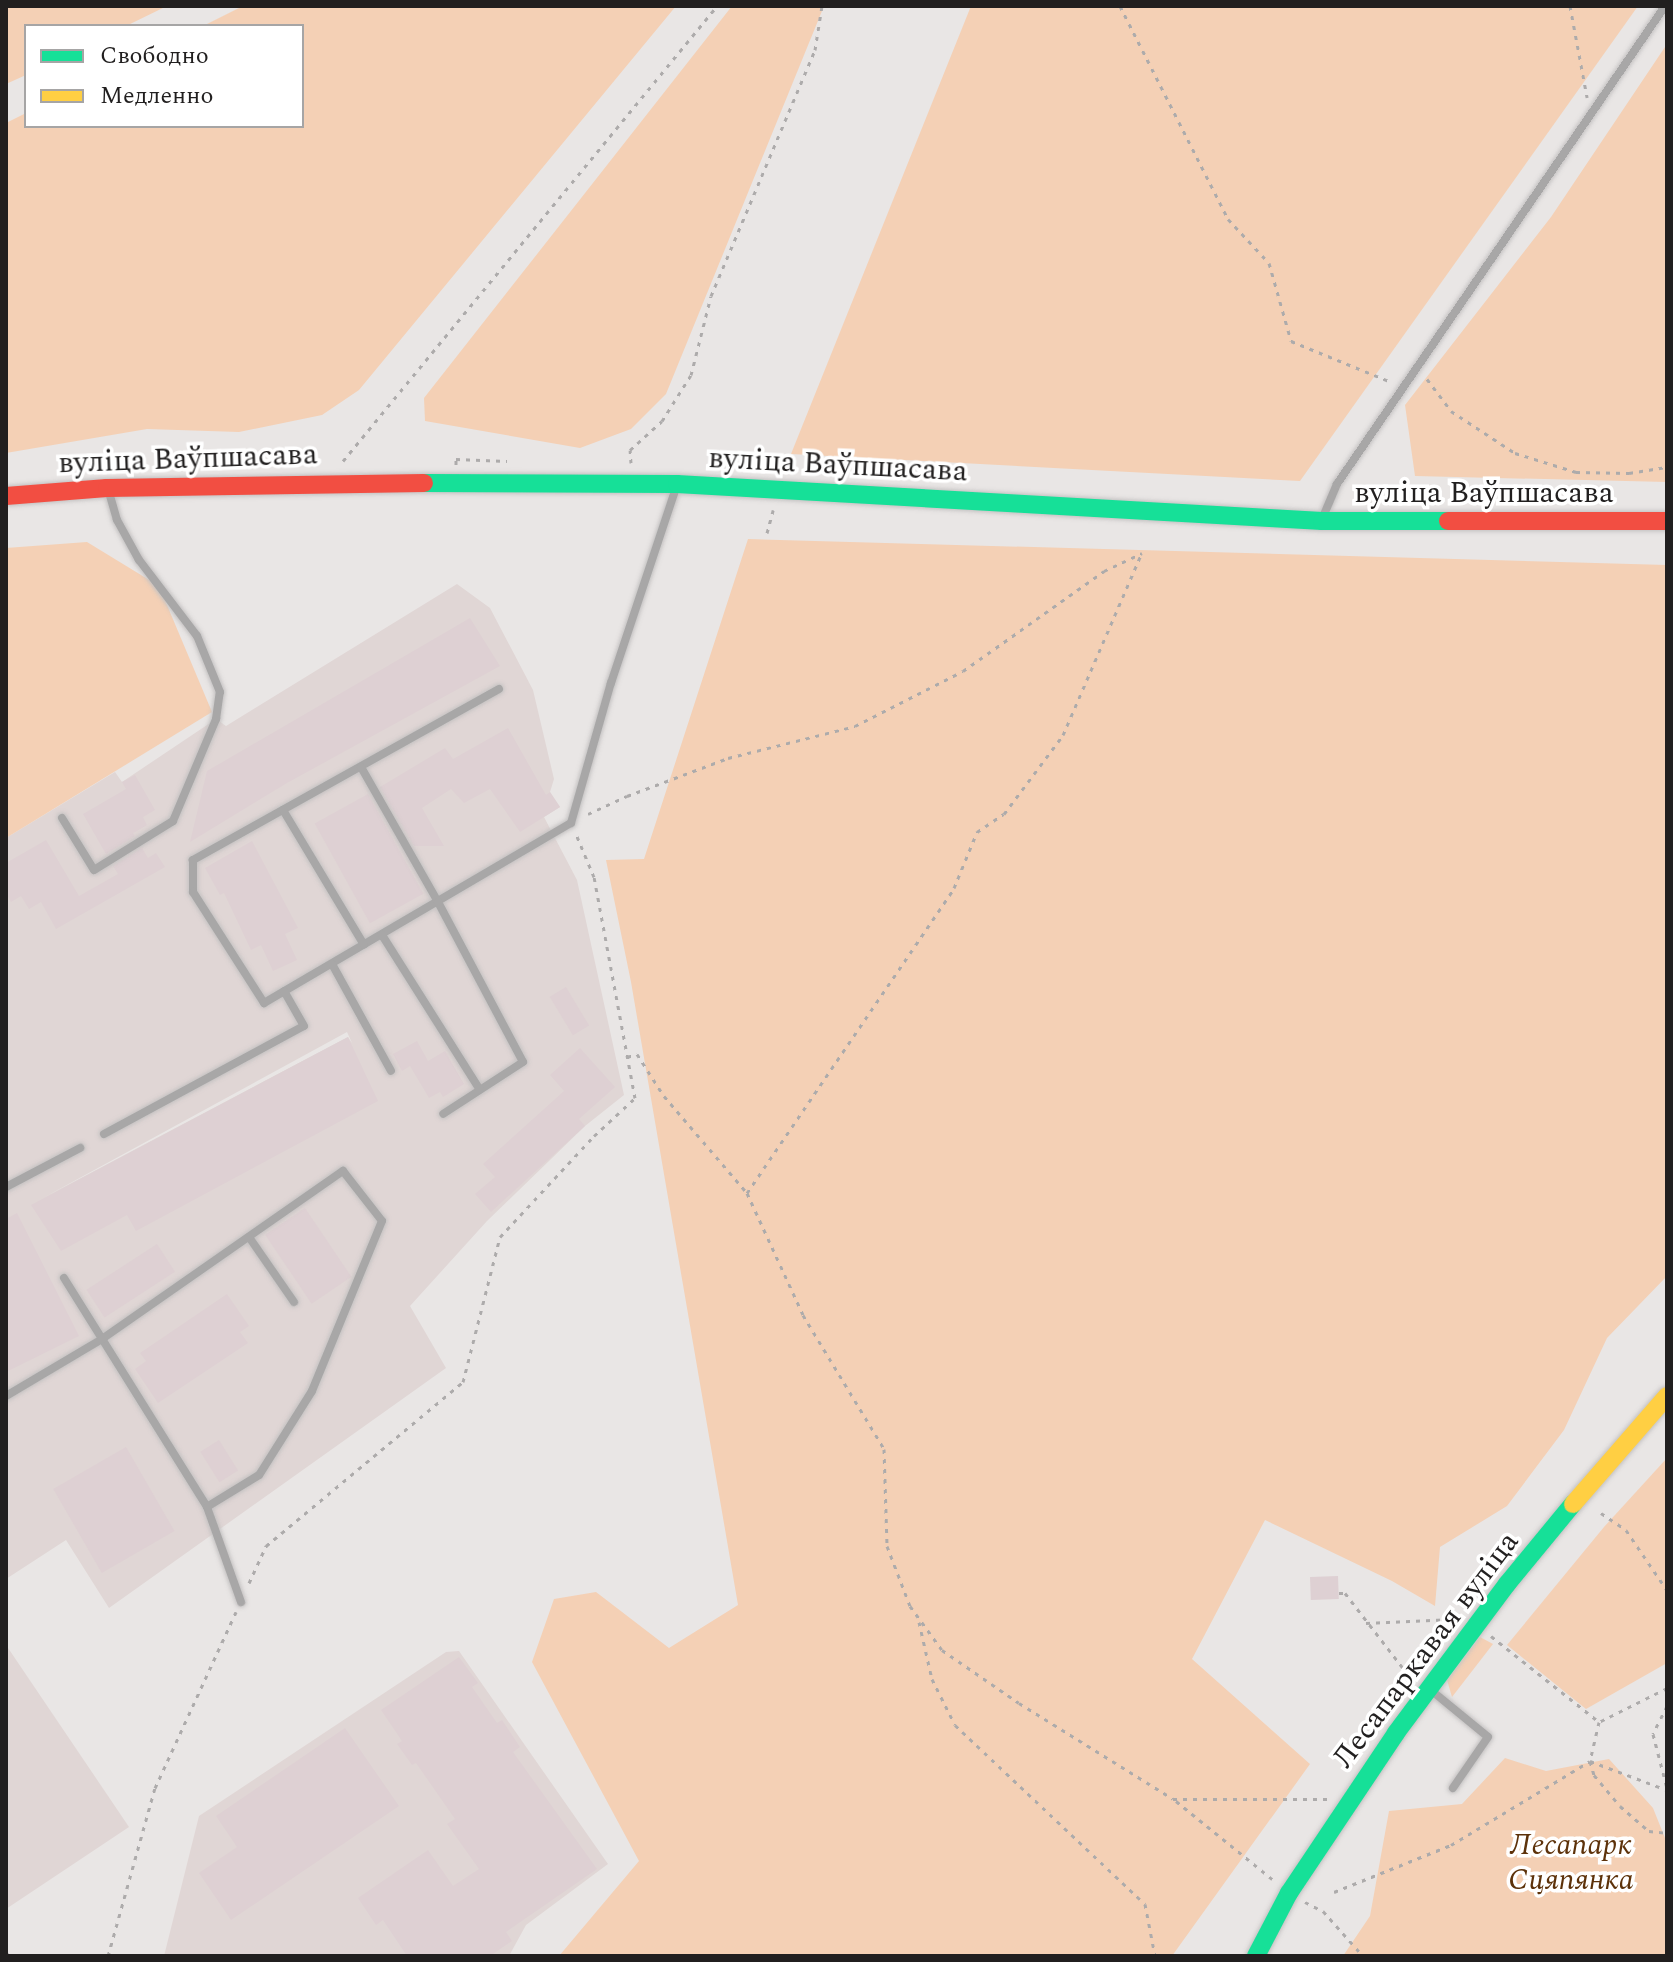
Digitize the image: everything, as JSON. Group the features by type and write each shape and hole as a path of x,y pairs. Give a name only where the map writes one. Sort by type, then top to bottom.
{"main road":[{"name":"вуліца Ваўпшасава","path":"6,496 107,488 326,482 677,484 1322,521 1667,521"},
{"name":"Лесапаркавая вуліца","path":"1256,1956 1289,1893 1429,1689 1523,1564 1634,1430 1667,1396"}],"lane":[{"path":"1322,521 1337,484 1665,6"},
{"path":"499,689 193,860 193,892 264,1003 571,823 611,683 677,484"},
{"path":"62,818 94,870 173,821 216,719 220,692 197,636 139,560 117,520 107,488"},
{"path":"361,767 438,902 523,1062 443,1114"},
{"path":"283,810 364,945"},
{"path":"382,935 480,1090"},
{"path":"332,964 391,1071"},
{"path":"104,1134 304,1026 284,991"},
{"path":"6,1187 80,1148"},
{"path":"6,1396 102,1339 343,1171 382,1221 312,1391 259,1475 207,1507"},
{"path":"249,1237 294,1302"},
{"path":"64,1278 207,1507 241,1602"},
{"path":"1429,1689 1488,1737 1453,1788"}],"path":[{"path":"326,482 717,6"},
{"path":"631,466 630,450 662,421 691,375 711,296 815,50 822,6"},
{"path":"1120,6 1228,219 1269,263 1291,341 1403,387"},
{"path":"1570,6 1589,113"},
{"path":"1417,366 1451,411 1515,453 1576,472 1629,473 1667,467"},
{"path":"108,1956 155,1788 266,1546 463,1382 500,1237 594,1136 635,1098 594,877 571,823 627,796 728,758 855,726 963,671 1104,571 1142,553 1063,735 1004,814 977,832 954,888 747,1193"},
{"path":"627,1057 637,1054 664,1096 747,1193 803,1315 884,1449 887,1546 910,1606 942,1650 1019,1703 1173,1799 1289,1893 1323,1911 1363,1956"},
{"path":"1601,1513 1626,1530 1667,1590"},
{"path":"1339,1593 1345,1593 1411,1678"},
{"path":"918,1617 932,1679 955,1725 1145,1904 1155,1956"},
{"path":"1366,1623 1454,1619"},
{"path":"1500,1643 1599,1722"},
{"path":"1599,1722 1667,1688"},
{"path":"1667,1706 1653,1734 1667,1789"},
{"path":"1599,1722 1590,1761 1594,1775 1620,1806 1649,1831 1667,1833"},
{"path":"1590,1761 1667,1789"},
{"path":"1334,1892 1451,1845 1590,1761"},
{"path":"1173,1799 1300,1801 1352,1797"}],"shaded area":[{"path":"457,584 490,608 533,690 554,779 550,792 560,807 544,817 577,880 624,1095 585,1126 487,1221 410,1306 446,1368 109,1608 66,1540 6,1579 6,838 115,772 122,782 216,719 226,726","holes":["347,1032 352,1043 348,1037 43,1198"]},
{"path":"6,1645 129,1827 6,1909"},
{"path":"459,1651 608,1864 526,1925 509,1956 164,1956 199,1816 446,1652"}],"green space":[{"path":"6,6 167,6 130,24 24,24 24,76 6,84"},
{"path":"243,6 676,6 359,390 322,415 239,432 147,429 6,453 6,123 24,114 24,128 304,128 304,24 207,24"},
{"path":"732,6 824,6 666,394 631,429 580,448 425,421 424,398"},
{"path":"971,6 1638,6 1300,481 791,454"},
{"path":"1667,44 1667,482 1415,476 1405,405 1551,217"},
{"path":"748,539 1667,565 1667,1276 1607,1338 1564,1430 1507,1506 1440,1547 1435,1606 1392,1581 1265,1520 1192,1659 1310,1764 1172,1956 559,1956 639,1861 532,1662 554,1599 596,1592 669,1648 738,1605 631,982 606,860 644,859"},
{"path":"87,542 159,586 212,712 6,838 6,548"},
{"path":"1667,1458 1667,1663 1586,1709 1507,1645 1604,1527"},
{"path":"1480,1637 1493,1644 1452,1697 1447,1680"},
{"name":"Лесапарк Сцяпянка","path":"1505,1758 1546,1771 1609,1759 1653,1808 1667,1843 1667,1956 1343,1956 1370,1916 1389,1811 1462,1804"}],"building":[{"path":"470,618 500,666 287,783 190,842 207,771"},
{"path":"508,728 546,795 550,792 560,807 520,832 490,789 464,803 451,789 422,808 444,846 414,846 380,787 445,748 453,759"},
{"path":"135,775 155,810 143,817 147,825 133,833 135,836 106,854 83,814 126,789 122,782"},
{"path":"368,794 423,894 370,923 315,824"},
{"path":"46,840 79,896 118,874 113,866 142,848 148,858 156,853 165,867 56,929 41,902 29,909 21,896 11,902 6,893 6,863"},
{"path":"252,841 298,928 285,934 297,960 273,971 261,945 251,950 224,893 220,895 205,868"},
{"path":"566,987 589,1026 573,1035 550,997"},
{"path":"348,1037 378,1101 136,1231 127,1215 61,1251 31,1205"},
{"path":"417,1041 428,1061 445,1051 464,1084 443,1097 440,1092 429,1098 410,1066 402,1071 393,1054"},
{"path":"580,1048 615,1087 579,1119 585,1126 491,1212 475,1194 495,1177 483,1164 564,1091 550,1075"},
{"path":"305,1208 351,1277 312,1304 265,1235"},
{"path":"17,1213 79,1336 6,1372 6,1219"},
{"path":"157,1244 175,1272 105,1317 87,1290"},
{"path":"227,1294 249,1326 240,1332 248,1343 158,1403 135,1369 146,1361 140,1353"},
{"path":"219,1440 238,1471 219,1482 200,1452"},
{"path":"126,1447 174,1531 102,1573 53,1489"},
{"path":"1338,1576 1339,1599 1311,1600 1310,1577"},
{"path":"459,1657 478,1683 472,1687 497,1723 502,1720 520,1747 513,1752 597,1869 506,1932 512,1941 490,1956 407,1956 383,1920 376,1925 358,1898 428,1850 453,1886 479,1869 447,1824 455,1819 416,1763 412,1765 397,1744 402,1741 381,1710"},
{"path":"345,1728 399,1806 231,1920 199,1873 237,1847 216,1816"}],"traffic: fast":[{"path":"424,483 677,484 1322,521 1448,521"},
{"path":"1256,1956 1289,1893 1396,1733 1507,1584 1573,1504"}],"traffic: slow":[{"path":"1573,1504 1667,1396"}],"traffic: jam":[{"path":"6,496 107,488 424,483"},
{"path":"1448,521 1667,521"}]}
